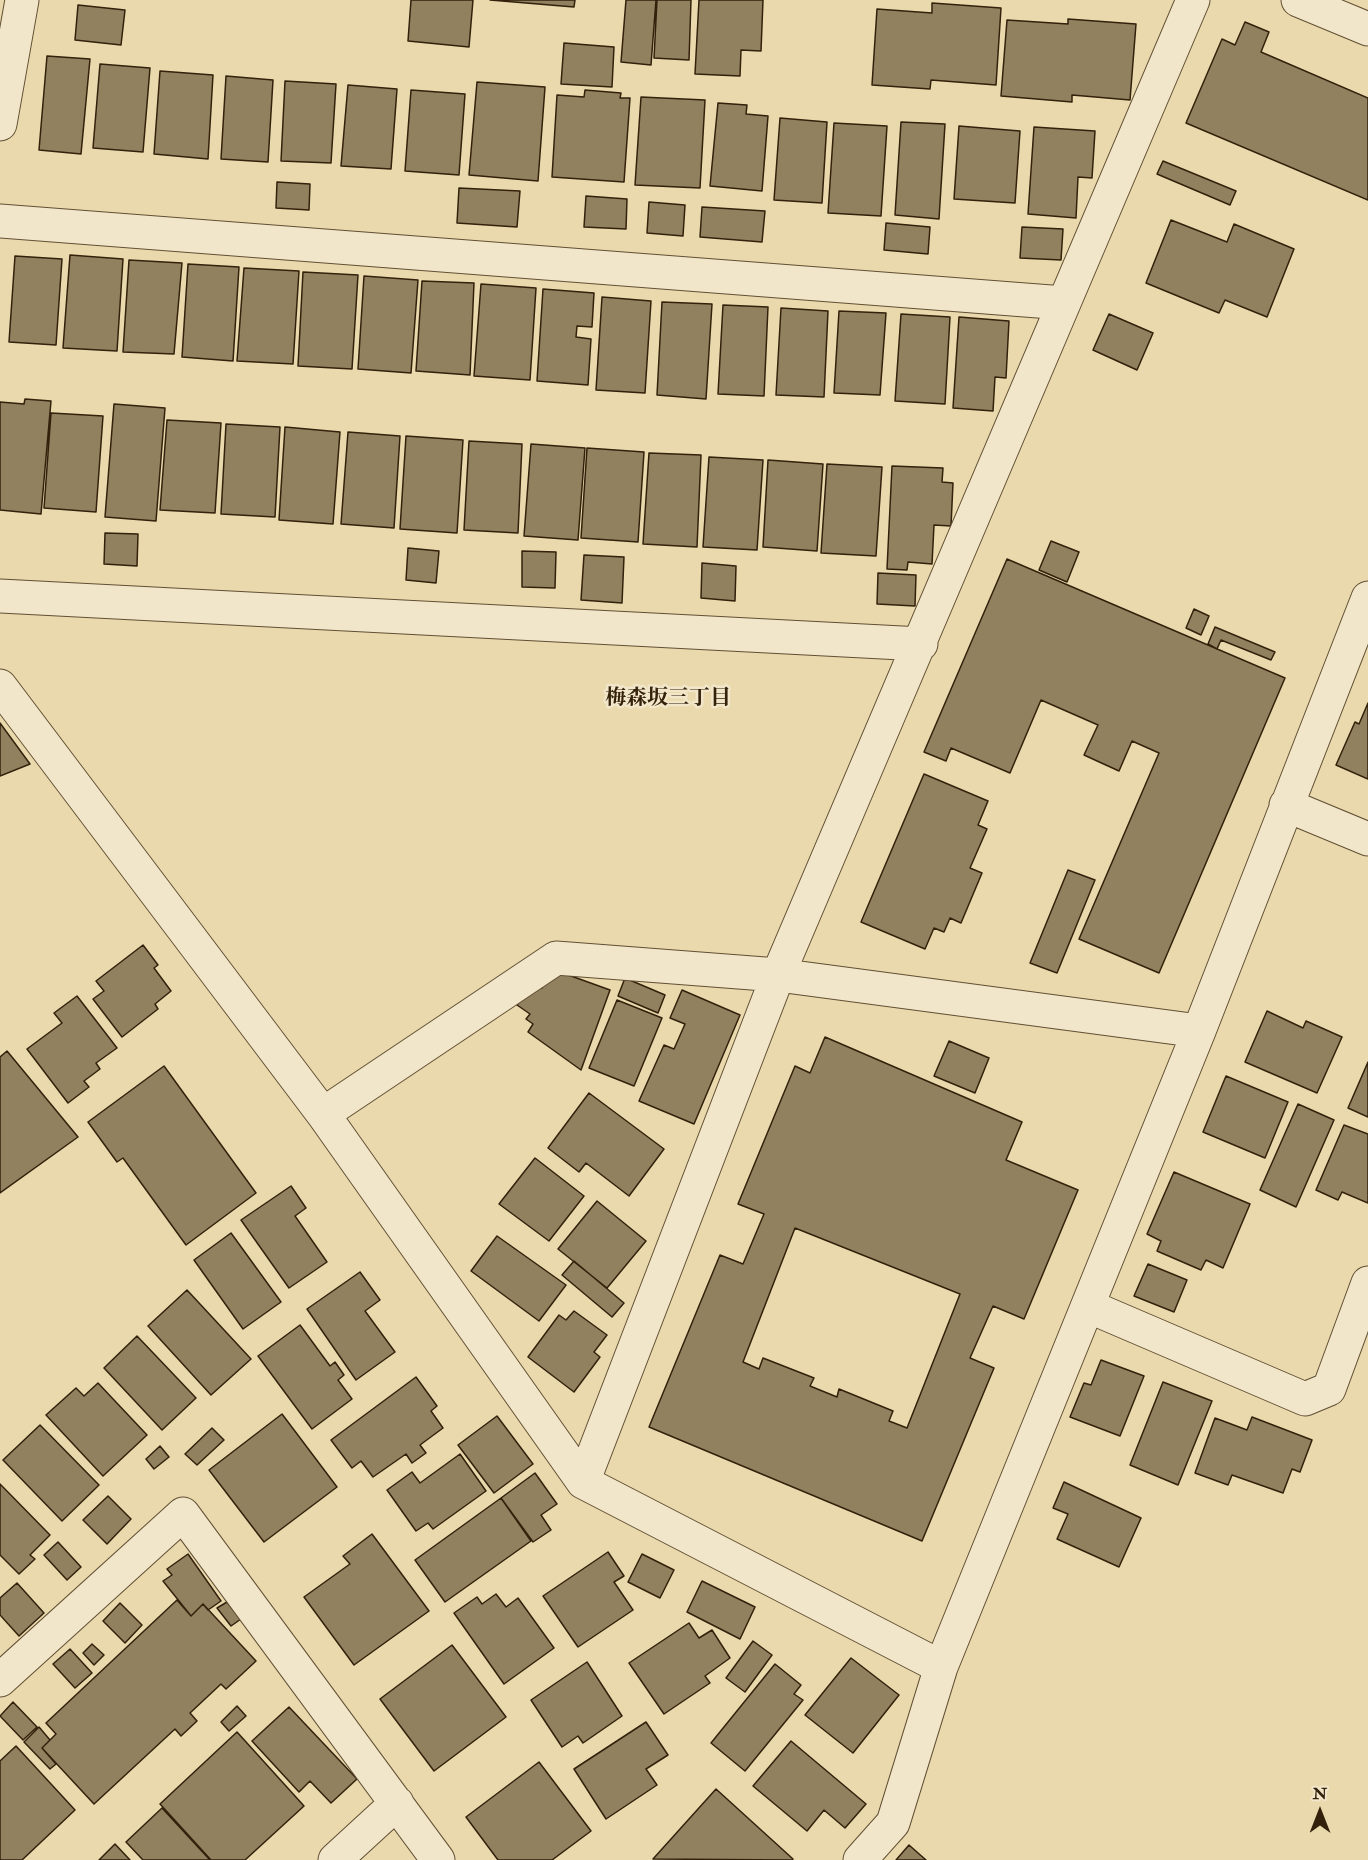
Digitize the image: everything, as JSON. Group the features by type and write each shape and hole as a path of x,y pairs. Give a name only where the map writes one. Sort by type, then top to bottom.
{"street":[{"path":"0,124 21,0"},
{"path":"583,1482 778,975 921,644 1192,0"},
{"path":"1298,0 1368,29"},
{"path":"0,221 1064,303"},
{"path":"0,596 921,644"},
{"path":"860,1860 893,1823 940,1667 1088,1306 1368,598"},
{"path":"0,686 322,1114 583,1482 940,1667"},
{"path":"1286,805 1368,839"},
{"path":"322,1114 556,958 778,975 1198,1031"},
{"path":"1088,1306 1305,1399 1329,1389 1368,1283"},
{"path":"0,1680 183,1514 438,1860"},
{"path":"335,1860 397,1803"}],"building":[{"path":"411,0 473,0 469,47 408,41"},
{"path":"490,0 575,0 574,7"},
{"path":"626,0 656,0 651,65 621,62"},
{"path":"657,0 691,0 689,60 654,58"},
{"path":"699,0 763,0 761,51 741,50 740,76 695,74"},
{"path":"932,3 1001,8 996,85 931,80 930,89 872,85 877,9 932,13"},
{"path":"78,5 125,10 121,45 75,40"},
{"path":"1068,19 1136,24 1130,100 1072,95 1072,102 1001,96 1007,20 1068,24"},
{"path":"1245,22 1269,32 1261,52 1368,98 1368,200 1186,123 1222,39 1235,45"},
{"path":"564,43 614,47 612,87 561,84"},
{"path":"47,56 90,59 81,154 39,150"},
{"path":"100,64 150,68 143,152 93,148"},
{"path":"160,71 213,75 208,159 154,154"},
{"path":"226,76 273,80 268,162 221,159"},
{"path":"285,81 336,84 331,163 281,161"},
{"path":"477,82 545,87 538,181 469,175"},
{"path":"348,85 397,89 391,169 341,166"},
{"path":"411,90 465,94 459,175 405,171"},
{"path":"585,90 621,93 620,98 630,98 624,182 552,177 557,95 584,97"},
{"path":"641,97 705,100 700,188 635,185"},
{"path":"718,103 747,105 746,114 768,116 762,191 710,186"},
{"path":"780,118 827,122 822,203 774,200"},
{"path":"901,122 945,124 939,219 895,215"},
{"path":"834,123 887,126 881,216 828,213"},
{"path":"959,126 1020,131 1015,203 954,199"},
{"path":"1034,127 1095,131 1092,178 1078,177 1076,218 1028,214"},
{"path":"1163,161 1236,191 1230,205 1157,174"},
{"path":"277,182 310,184 309,210 276,208"},
{"path":"459,188 520,191 517,227 457,223"},
{"path":"586,196 627,199 626,229 584,227"},
{"path":"649,202 685,205 683,236 647,233"},
{"path":"702,207 765,211 762,242 700,237"},
{"path":"1171,220 1227,242 1234,224 1294,249 1267,317 1225,300 1219,313 1146,283"},
{"path":"886,223 930,227 928,254 884,250"},
{"path":"1022,227 1063,229 1061,260 1020,258"},
{"path":"70,255 123,259 117,351 63,348"},
{"path":"15,256 62,259 56,345 9,342"},
{"path":"129,260 182,263 174,354 123,352"},
{"path":"188,264 239,267 233,361 182,357"},
{"path":"244,268 299,271 293,364 237,361"},
{"path":"303,272 358,275 352,369 298,366"},
{"path":"364,276 418,280 411,373 358,369"},
{"path":"422,281 474,283 470,375 416,371"},
{"path":"481,284 536,288 530,380 474,376"},
{"path":"543,289 594,293 592,327 577,326 576,337 591,339 588,385 537,381"},
{"path":"602,297 651,301 645,393 596,390"},
{"path":"662,302 712,304 706,399 657,395"},
{"path":"723,305 768,307 764,396 718,394"},
{"path":"781,308 828,311 824,397 776,395"},
{"path":"839,311 886,313 880,395 834,393"},
{"path":"901,314 950,317 945,404 895,401"},
{"path":"1109,314 1153,333 1137,370 1093,350"},
{"path":"959,317 1009,321 1006,378 995,377 993,411 953,408"},
{"path":"25,399 51,401 41,514 0,510 0,402 24,404"},
{"path":"114,404 165,408 156,521 105,517"},
{"path":"51,413 103,416 96,512 44,508"},
{"path":"167,420 221,423 215,513 160,510"},
{"path":"226,424 280,427 275,517 221,514"},
{"path":"285,427 340,432 333,524 279,520"},
{"path":"348,432 400,436 394,528 341,524"},
{"path":"406,436 463,440 457,533 400,529"},
{"path":"469,441 522,444 518,533 464,530"},
{"path":"531,444 585,448 578,540 524,536"},
{"path":"587,448 644,452 638,542 581,538"},
{"path":"649,453 701,455 697,547 643,544"},
{"path":"709,457 763,460 757,550 703,547"},
{"path":"768,460 823,464 817,551 763,547"},
{"path":"827,464 882,467 876,556 821,553"},
{"path":"892,466 943,468 942,482 953,483 951,526 934,525 932,564 908,562 907,570 887,569"},
{"path":"105,533 138,534 137,566 104,564"},
{"path":"1051,541 1079,552 1067,582 1039,570"},
{"path":"408,548 439,551 436,583 406,580"},
{"path":"522,551 556,552 555,588 522,587"},
{"path":"584,555 624,557 622,603 581,600"},
{"path":"1007,559 1285,678 1159,973 1079,939 1159,753 1132,741 1119,771 1084,755 1098,725 1041,700 1010,773 951,748 946,761 924,752"},
{"path":"702,563 736,566 735,601 701,598"},
{"path":"878,573 916,575 915,606 877,604"},
{"path":"1194,609 1209,616 1201,635 1186,628"},
{"path":"1215,627 1275,652 1271,660 1221,640 1217,649 1208,644"},
{"path":"1368,703 1368,779 1336,765 1355,722 1359,724"},
{"path":"0,723 30,764 0,776"},
{"path":"924,774 988,801 978,825 987,829 970,868 982,873 961,923 950,918 944,932 934,928 925,949 861,922"},
{"path":"1068,870 1095,880 1057,973 1030,963"},
{"path":"143,945 158,965 154,968 171,991 155,1004 158,1009 122,1037 93,999 104,991 96,981"},
{"path":"549,968 610,990 581,1070 528,1032 533,1024 526,1019 530,1014 517,1005 533,982 542,988"},
{"path":"625,978 665,995 658,1013 618,996"},
{"path":"682,990 740,1015 694,1124 639,1101 664,1045 674,1049 685,1024 670,1018"},
{"path":"77,996 117,1048 96,1063 100,1069 84,1081 89,1087 68,1103 27,1049 62,1023 54,1013"},
{"path":"617,1000 662,1018 634,1086 589,1068"},
{"path":"1267,1011 1303,1028 1306,1021 1342,1037 1317,1093 1245,1062"},
{"path":"825,1037 1022,1122 1006,1160 1078,1190 1024,1319 993,1306 970,1358 994,1368 922,1541 649,1427 720,1255 743,1264 764,1214 738,1204 795,1066 810,1073","holes":["795,1228 960,1294 907,1428 889,1421 893,1411 839,1389 837,1397 810,1386 814,1378 763,1358 759,1369 743,1362"]},
{"path":"949,1041 989,1058 975,1093 934,1076"},
{"path":"7,1051 78,1137 0,1193 0,1057"},
{"path":"1368,1062 1368,1117 1348,1108"},
{"path":"164,1066 256,1193 186,1245 123,1158 117,1162 88,1122"},
{"path":"1226,1076 1288,1102 1265,1158 1203,1132"},
{"path":"589,1093 664,1149 629,1196 586,1163 579,1172 548,1148"},
{"path":"1298,1104 1334,1120 1296,1207 1260,1190"},
{"path":"1344,1125 1368,1134 1368,1203 1342,1192 1338,1200 1316,1190"},
{"path":"535,1158 584,1196 549,1241 499,1204"},
{"path":"1174,1172 1250,1204 1223,1268 1206,1260 1201,1270 1157,1251 1161,1241 1147,1234"},
{"path":"291,1186 306,1208 295,1216 327,1262 289,1288 241,1220"},
{"path":"597,1201 646,1241 607,1288 558,1249"},
{"path":"231,1233 281,1302 243,1329 194,1260"},
{"path":"497,1236 566,1285 539,1321 471,1271"},
{"path":"574,1261 624,1303 612,1317 562,1275"},
{"path":"1148,1264 1187,1280 1174,1312 1134,1296"},
{"path":"360,1272 380,1300 365,1311 395,1352 356,1380 307,1309"},
{"path":"187,1290 251,1359 211,1395 148,1326"},
{"path":"574,1311 607,1335 594,1352 600,1357 574,1392 528,1357 559,1315 566,1320"},
{"path":"300,1325 330,1366 335,1362 344,1375 338,1380 352,1399 312,1429 258,1356"},
{"path":"137,1336 196,1398 162,1430 104,1368"},
{"path":"1101,1360 1144,1376 1120,1436 1070,1417 1084,1383 1091,1385"},
{"path":"416,1377 437,1406 431,1411 443,1428 420,1445 426,1453 412,1463 406,1454 373,1477 361,1461 352,1468 331,1440"},
{"path":"1163,1382 1212,1401 1178,1485 1130,1465"},
{"path":"98,1383 147,1435 103,1476 46,1415 76,1388 84,1396"},
{"path":"282,1414 337,1487 264,1542 209,1470"},
{"path":"497,1416 533,1464 494,1493 458,1445"},
{"path":"1252,1417 1312,1440 1300,1472 1292,1469 1283,1493 1232,1475 1228,1485 1195,1473 1215,1418 1247,1430"},
{"path":"40,1425 99,1485 62,1521 3,1460"},
{"path":"212,1428 224,1440 197,1465 185,1454"},
{"path":"160,1446 169,1457 154,1469 146,1459"},
{"path":"460,1454 486,1491 433,1529 428,1523 416,1531 387,1490 412,1472 420,1483"},
{"path":"535,1473 557,1504 541,1515 551,1530 533,1542 501,1498"},
{"path":"1064,1482 1141,1518 1119,1567 1057,1539 1068,1514 1053,1508"},
{"path":"0,1484 50,1535 30,1555 35,1559 19,1574 0,1555"},
{"path":"108,1496 131,1519 107,1544 83,1520"},
{"path":"501,1498 531,1541 445,1602 415,1560"},
{"path":"372,1534 429,1611 354,1665 304,1597 350,1564 343,1556"},
{"path":"58,1542 81,1567 67,1580 44,1555"},
{"path":"608,1552 624,1576 614,1582 633,1610 578,1647 543,1596"},
{"path":"188,1554 221,1601 208,1610 203,1604 191,1616 163,1581 172,1575 167,1569"},
{"path":"642,1554 674,1570 660,1598 628,1582"},
{"path":"702,1581 755,1607 740,1639 687,1612"},
{"path":"17,1583 44,1613 19,1636 0,1615 0,1598"},
{"path":"496,1594 506,1607 518,1598 554,1648 504,1684 454,1613 477,1597 482,1604"},
{"path":"177,1600 191,1616 203,1604 256,1661 226,1689 221,1684 190,1713 197,1721 181,1736 175,1729 94,1804 42,1748 56,1734 46,1723"},
{"path":"227,1602 241,1619 231,1626 217,1608"},
{"path":"120,1603 142,1625 125,1643 103,1621"},
{"path":"689,1623 699,1638 712,1630 730,1658 705,1676 710,1683 664,1714 629,1663"},
{"path":"753,1641 772,1655 745,1692 726,1678"},
{"path":"92,1644 104,1655 94,1665 83,1653"},
{"path":"452,1645 506,1717 434,1771 380,1699"},
{"path":"70,1649 92,1673 75,1688 53,1664"},
{"path":"851,1658 899,1695 853,1753 805,1715"},
{"path":"587,1662 622,1716 583,1743 578,1736 562,1747 531,1700"},
{"path":"775,1664 801,1685 794,1694 803,1700 745,1771 711,1743"},
{"path":"13,1702 37,1727 23,1740 0,1716"},
{"path":"237,1706 246,1716 229,1731 221,1722"},
{"path":"289,1707 357,1779 331,1803 310,1781 299,1792 252,1741"},
{"path":"646,1722 668,1755 646,1769 657,1785 606,1819 574,1769"},
{"path":"39,1727 50,1740 42,1748 56,1764 50,1769 24,1742"},
{"path":"237,1732 304,1806 245,1860 211,1860 160,1804"},
{"path":"791,1741 866,1804 845,1828 824,1810 807,1831 753,1786"},
{"path":"16,1746 75,1810 22,1860 0,1860 0,1761"},
{"path":"539,1762 591,1831 552,1860 498,1860 466,1817"},
{"path":"716,1789 793,1859 653,1859"},
{"path":"162,1808 210,1860 143,1860 126,1842"},
{"path":"115,1844 130,1860 99,1860"},
{"path":"909,1845 926,1860 896,1860"}],"district":[{"name":"梅森坂三丁目","path":"668,699"}]}
